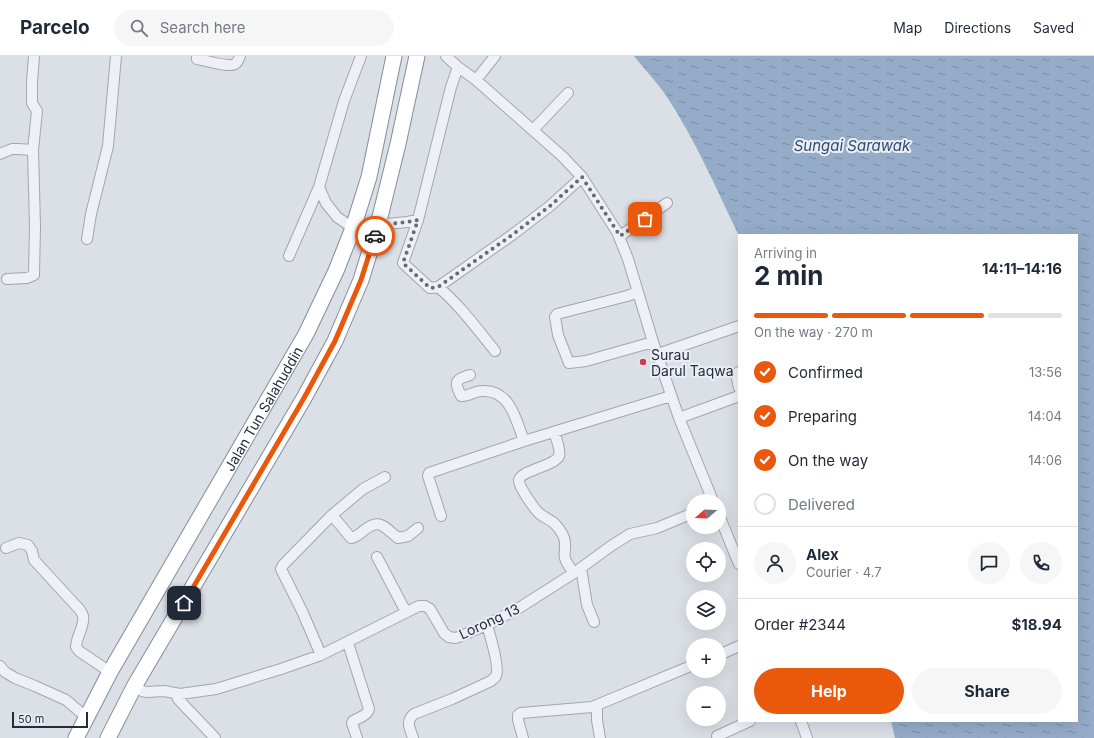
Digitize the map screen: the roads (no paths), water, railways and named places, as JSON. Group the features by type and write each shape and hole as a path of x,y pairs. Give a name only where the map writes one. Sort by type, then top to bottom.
{"highway":[{"name":"Jalan Tun Salahuddin","path":"76,738 110,672 306,334 336,272 353,228 369,177 394,57"},
{"path":"108,738 135,685 304,398 335,341 361,280 378,225 398,144 416,60"}],"street":[{"path":"7,279 27,278 34,275 35,226 33,150 37,111 32,103 34,56"},
{"path":"87,239 91,214 108,146 116,56"},
{"path":"197,56 197,58 229,65 235,64 239,61 240,56"},
{"path":"289,256 319,187 344,101 361,56"},
{"path":"446,56 476,80 562,156 582,177 620,236 671,396 710,494"},
{"path":"476,80 495,56"},
{"path":"458,67 451,87 418,220 403,263 430,288 438,287 512,235 550,206 582,177"},
{"path":"533,130 568,94"},
{"path":"0,154 18,148 33,150"},
{"path":"319,187 326,203 337,217 353,228"},
{"path":"620,236 667,203"},
{"path":"378,225 418,220"},
{"path":"438,287 472,322 495,351"},
{"path":"638,292 556,315 558,335 569,363 586,361 653,342"},
{"path":"658,354 738,326"},
{"path":"738,373 736,374 738,383"},
{"path":"470,374 459,379 457,383 461,396 466,396 479,391 489,391 498,394 513,410 524,441"},
{"path":"441,516 428,476 429,474 524,441 671,396"},
{"path":"679,418 738,396"},
{"path":"554,432 559,450 559,455 556,460 525,474 520,477 519,481 531,504 540,514 554,523 564,534 566,541 564,557 577,571 594,622"},
{"path":"321,655 302,611 281,569 332,515 363,489 385,477"},
{"path":"332,515 351,538 354,538 372,524 377,523 398,538 408,536 418,528"},
{"name":"Lorong 13","path":"135,685 147,692 164,691 176,693 216,689 321,655 419,606 425,606 430,609 444,633 449,638 456,638 487,625 519,608 577,571 630,534 657,528 686,516"},
{"path":"726,532 738,562"},
{"path":"6,548 19,543 28,545 32,551 34,560 83,615 83,624 76,642 76,647 110,672"},
{"path":"377,557 406,612"},
{"path":"413,738 408,722 414,714 459,696 491,681 496,676 496,662 487,625"},
{"path":"348,642 369,709 366,714 352,721 356,738"},
{"path":"726,651 738,646"},
{"path":"0,666 5,672 15,678 66,700 86,716"},
{"path":"523,738 518,720 518,715 522,713 592,707 686,668"},
{"path":"176,693 178,699 215,738"},
{"path":"597,705 597,720 600,738"},
{"path":"717,736 748,722"},
{"path":"803,722 807,738"}],"water":[{"name":"Sungai Sarawak","path":"634,56 1094,56 1094,738 895,738 891,722 1078,722 1078,234 738,234 686,128 658,84"}],"place":[{"name":"Surau Darul Taqwa","path":"643,362"}]}
